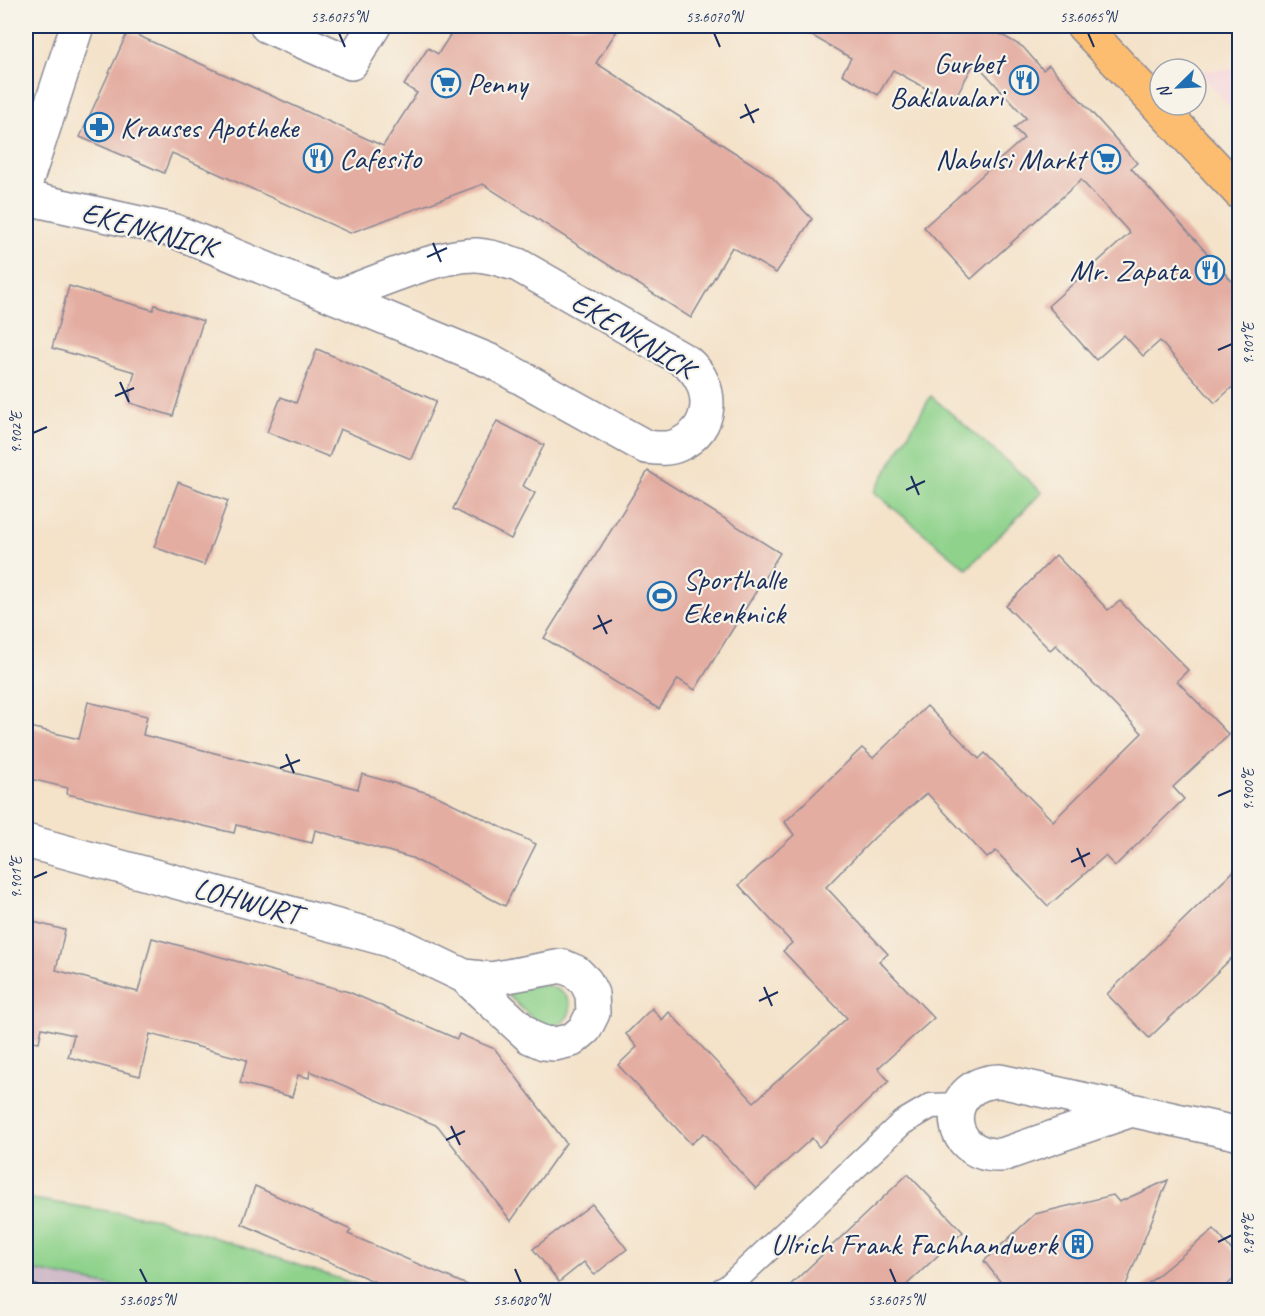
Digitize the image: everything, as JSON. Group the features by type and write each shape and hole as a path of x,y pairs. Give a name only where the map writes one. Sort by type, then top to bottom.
{"main road":[{"path":"1083,26 1239,193"}],"street":[{"path":"26,182 77,26"},
{"path":"267,26 351,63 374,26"},
{"name":"EKENKNICK","path":"26,198 172,230 338,296 493,362 646,447 661,449 677,446 695,435 704,421 708,400 704,381 697,370 687,362 518,265 478,255 459,256 435,262 338,296"},
{"name":"LOHWURT","path":"26,842 389,940 464,976"},
{"path":"1129,1111 1002,1155 989,1156 977,1152 965,1143 957,1128 956,1117 958,1105 973,1087 987,1082 1000,1081 1239,1134"}],"lane":[{"path":"722,1290 728,1287 902,1123 931,1106 958,1105"}],"shaded area":[{"path":"1240,69 1239,117 1208,82 1208,71"},
{"path":"26,1269 132,1290 26,1290"}],"green space":[{"path":"931,396 1042,492 967,569 874,492"},
{"path":"541,984 556,989 566,996 570,1004 570,1012 559,1024 551,1026 538,1022 509,996 509,991"},
{"path":"26,1198 158,1219 374,1290 132,1290 26,1269"}],"building":[{"path":"456,26 620,26 596,63 771,176 812,219 776,273 732,247 691,318 483,184 350,233 172,153 164,173 80,137 128,31 383,146 417,93 404,85 428,48 438,54"},
{"path":"795,26 995,26 993,30 1023,47 1043,70 1049,65 1137,163 1131,168 1239,289 1239,381 1215,403 1160,341 1143,356 1124,335 1096,360 1048,306 1130,233 1081,180 971,279 924,227 1024,138 1014,128 1026,118 975,62 952,103 893,70 878,95 842,74 851,58"},
{"path":"69,286 153,310 155,305 203,321 173,416 130,403 130,389 135,372 52,348"},
{"path":"317,349 436,401 411,459 340,429 329,457 267,432 281,397 296,403"},
{"path":"497,421 544,445 523,486 535,493 511,539 453,509"},
{"name":"Sporthalle Ekenknick","path":"648,471 780,553 695,690 678,679 659,709 544,638"},
{"path":"178,482 228,501 204,565 154,547"},
{"path":"1056,555 1108,610 1120,601 1188,670 1177,681 1229,735 1173,787 1184,799 1115,866 1105,856 1048,906 996,851 987,858 927,793 875,837 826,887 888,954 879,961 934,1018 878,1068 889,1081 819,1147 812,1138 756,1189 704,1133 691,1144 618,1065 637,1047 626,1034 652,1008 662,1020 669,1012 754,1102 847,1018 783,951 792,943 739,885 794,835 785,822 822,786 862,748 873,758 927,706 979,759 985,753 1053,821 1142,733 1056,645 1050,650 1006,606"},
{"path":"88,702 147,716 143,735 358,789 362,774 435,795 536,844 505,906 412,858 315,830 312,843 236,825 234,833 67,794 68,788 26,778 26,726 79,739"},
{"path":"1239,866 1239,951 1149,1038 1107,994"},
{"path":"26,920 65,930 56,970 138,992 152,938 349,992 457,1039 459,1034 495,1049 566,1143 511,1221 438,1126 310,1071 309,1078 298,1075 292,1097 240,1083 247,1060 150,1034 140,1076 68,1057 74,1035 42,1028 39,1042 26,1040"},
{"path":"908,1174 963,1232 901,1290 785,1290"},
{"name":"Ulrich Frank Fachhandwerk","path":"1168,1180 1124,1290 1007,1290 984,1261 1035,1214 1113,1195 1119,1202"},
{"path":"255,1186 351,1230 348,1234 479,1290 394,1290 242,1224"},
{"path":"592,1204 627,1249 594,1275 584,1262 559,1282 533,1249"},
{"path":"1214,1229 1239,1259 1239,1275 1221,1290 1140,1290"}],"railway":[{"path":"26,1286 45,1290"}],"place":[{"name":"Gurbet Baklavalari","path":"1024,80"},
{"name":"Penny","path":"446,83"},
{"name":"Krauses Apotheke","path":"99,127"},
{"name":"Cafesito","path":"318,158"},
{"name":"Nabulsi Markt","path":"1106,159"},
{"name":"Mr. Zapata","path":"1210,270"},
{"name":"Sporthalle Ekenknick","path":"662,596"},
{"name":"Ulrich Frank Fachhandwerk","path":"1078,1244"}]}
